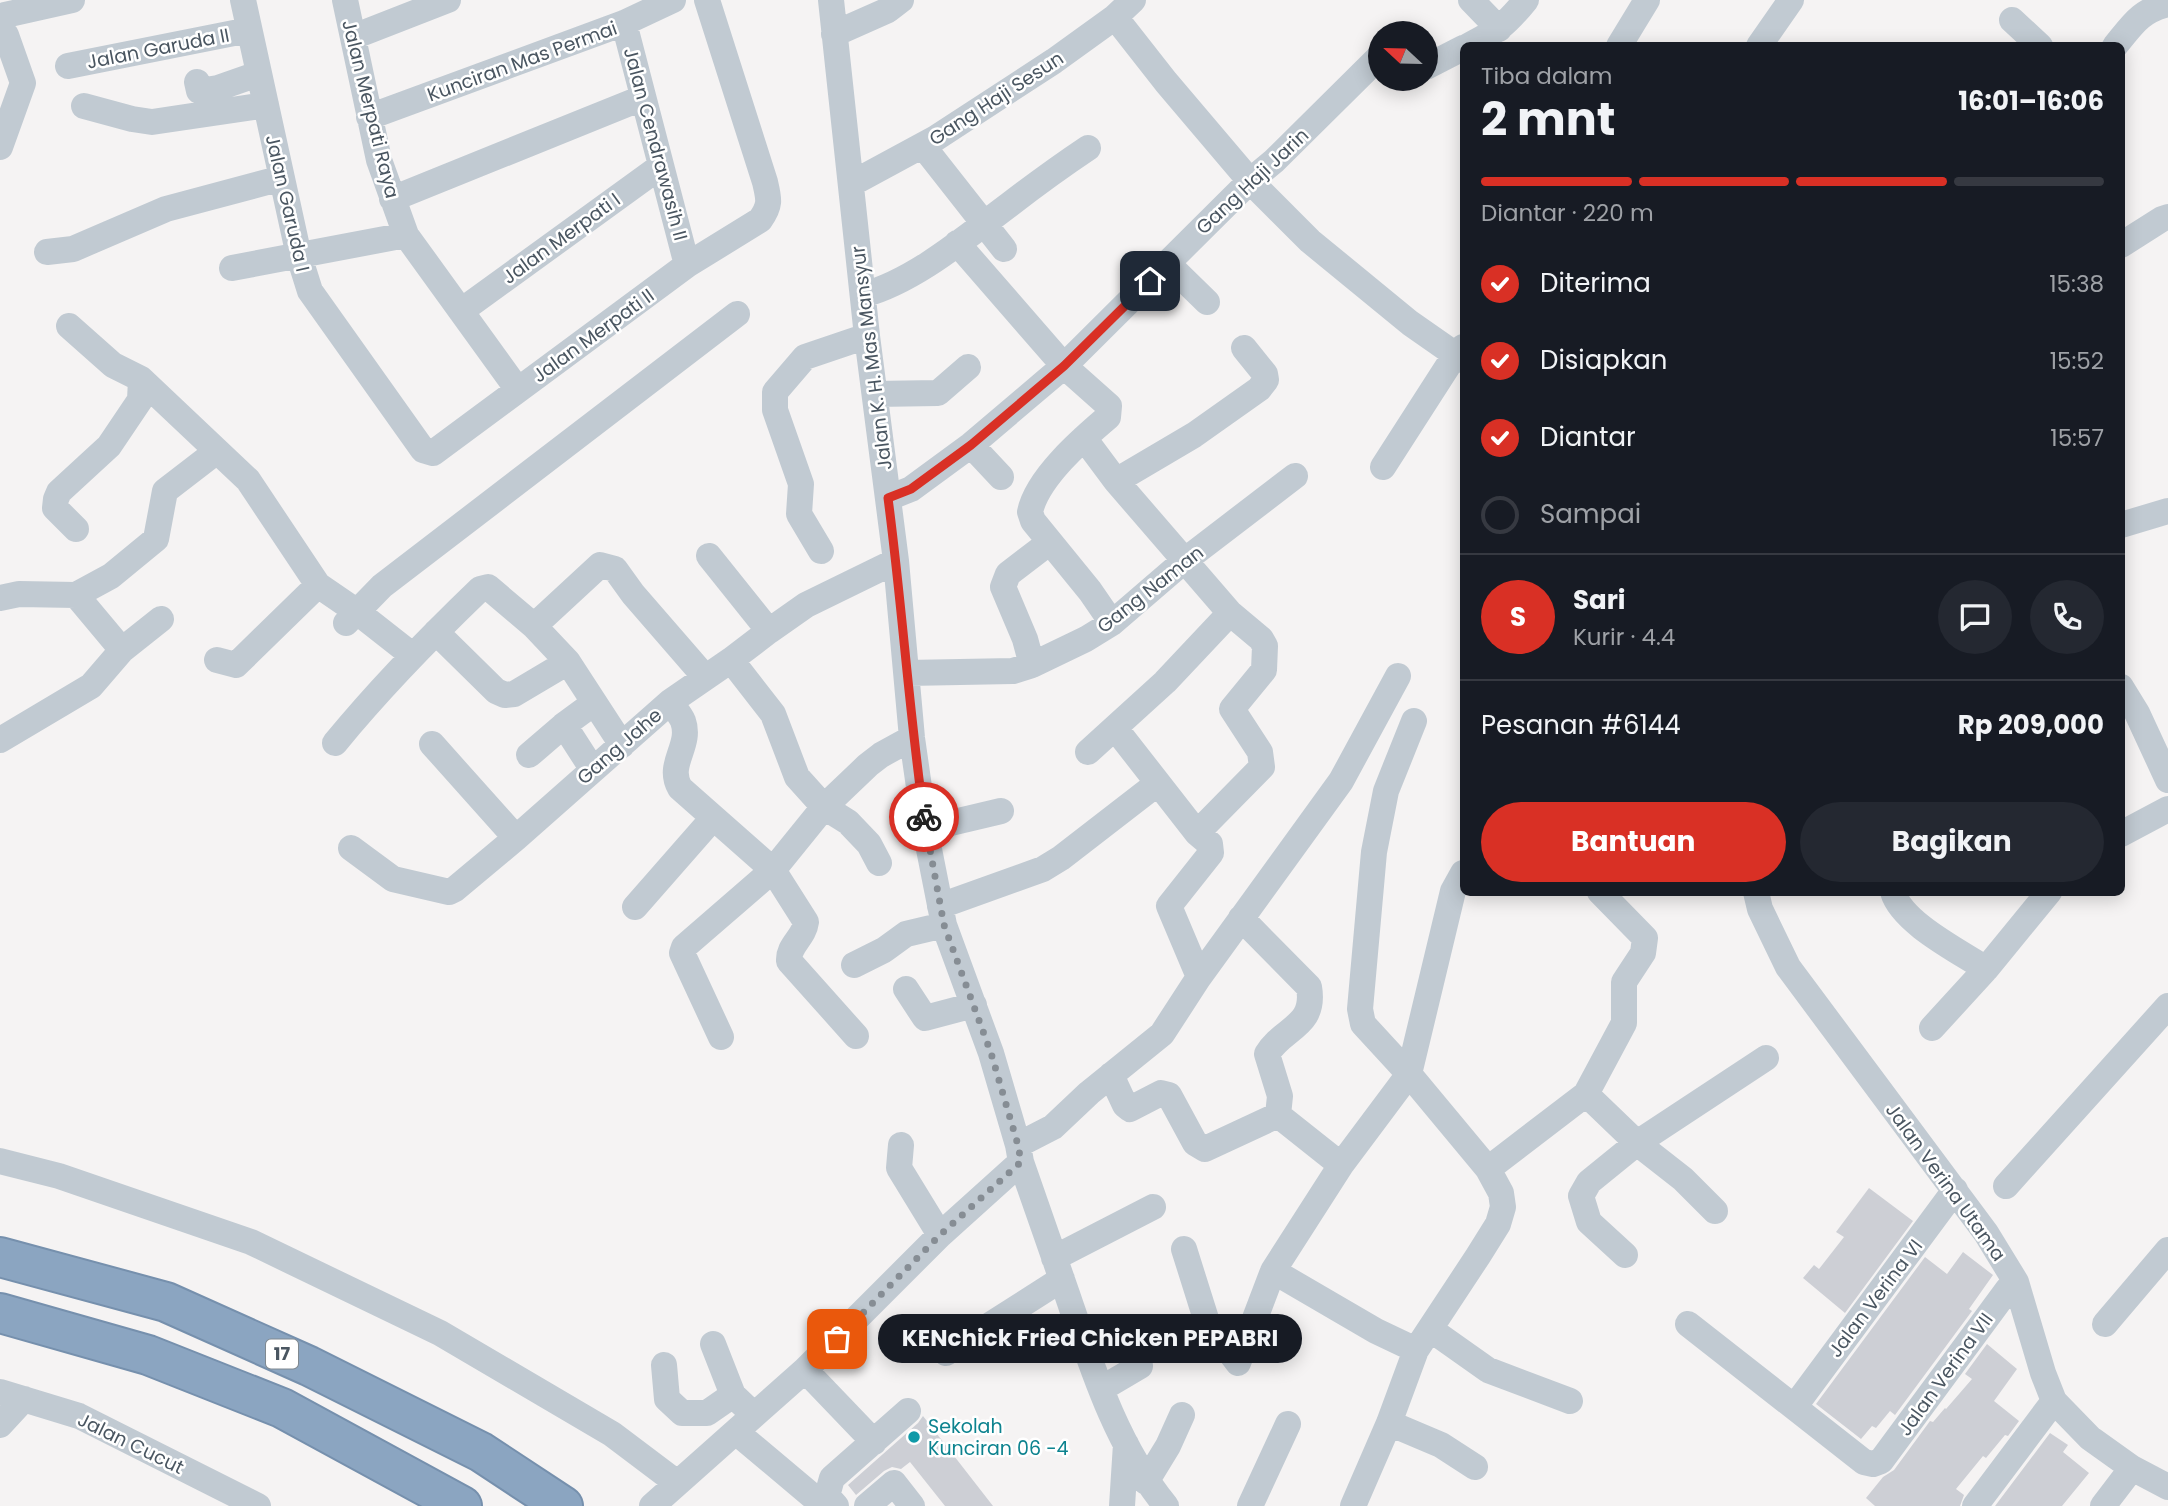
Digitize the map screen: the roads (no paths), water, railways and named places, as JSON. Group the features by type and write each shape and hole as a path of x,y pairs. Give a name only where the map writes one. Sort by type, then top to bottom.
{"highway":[{"name":"17","path":"0,1257 166,1302 309,1366 481,1452 555,1500"},
{"path":"0,1313 148,1354 282,1408 462,1506"}],"street":[{"path":"0,147 23,83 3,23 72,0"},
{"name":"Jalan Garuda I","path":"243,0 299,256 310,291 428,453"},
{"name":"Jalan Merpati Raya","path":"345,0 369,117 391,199 406,235 518,390"},
{"path":"353,37 448,0"},
{"name":"Kunciran Mas Permai","path":"369,117 624,23 673,0"},
{"name":"Jalan Merpati II","path":"428,453 433,453 687,265 760,220 768,209 765,182 707,0"},
{"name":"Jalan K. H. Mas Mansyur","path":"831,0 867,336 896,561 912,738 925,829 942,916 991,1053 1019,1154 1101,1389 1146,1482 1166,1506"},
{"path":"834,34 888,10 901,0"},
{"path":"1471,0 1499,29"},
{"path":"1475,42 1499,29 1526,0"},
{"path":"1621,42 1647,0"},
{"path":"1762,42 1791,0"},
{"path":"2118,42 2140,16 2153,8 2168,4"},
{"path":"1124,8 1166,82 1250,181 1310,241 1410,323 1460,354 1383,467"},
{"name":"Gang Haji Sesun","path":"850,184 923,146 1054,61 1124,8"},
{"path":"2012,20 2036,42"},
{"name":"Jalan Cendrawasih II","path":"624,23 687,265"},
{"name":"Jalan Garuda II","path":"68,66 249,30"},
{"path":"1438,61 1460,50"},
{"name":"Gang Haji Jarin","path":"888,498 911,489 971,445 1064,366 1368,68"},
{"path":"197,82 199,91 218,88 258,74"},
{"path":"391,199 642,98"},
{"path":"84,106 152,122 266,106"},
{"path":"923,146 1003,249"},
{"path":"863,295 876,292 909,275 1088,148"},
{"name":"Jalan Merpati I","path":"461,311 661,166"},
{"path":"47,252 74,249 166,209 282,178"},
{"path":"2125,242 2168,217"},
{"path":"232,268 406,235"},
{"path":"957,243 1064,366 1110,409 1108,417 1084,438 1038,490 1030,512 1033,521 1112,622"},
{"path":"1167,263 1207,302"},
{"path":"351,617 382,586 737,314"},
{"path":"69,326 113,365 141,379 248,480 317,585 351,617 412,655"},
{"path":"821,551 799,514 801,484 775,410 775,392 805,357 867,336"},
{"path":"1116,481 1222,417 1259,390 1266,380 1265,373 1244,348"},
{"path":"875,394 938,393 968,368"},
{"path":"76,529 55,508 55,499 59,492 109,446 140,400 141,379"},
{"path":"1084,438 1116,481 1184,561 1230,613 1261,639 1265,646 1264,670 1232,709 1260,752 1262,767 1197,833"},
{"path":"971,445 1001,477"},
{"path":"0,598 19,594 76,595 111,576 156,539 165,491 217,451"},
{"name":"Gang Naman","path":"907,673 1013,671 1086,639 1112,622 1184,561 1295,476"},
{"path":"2125,524 2168,511"},
{"path":"1031,665 1025,639 1003,587 1008,574 1050,542"},
{"path":"709,556 769,631"},
{"name":"Gang Jahe","path":"351,848 393,879 449,892 456,889 670,702 806,605 896,561"},
{"path":"534,626 600,565 615,569 633,594 705,677"},
{"path":"217,660 236,665 317,585"},
{"path":"335,743 412,655 480,589 488,587 534,626 568,662 622,745"},
{"path":"76,595 122,650"},
{"path":"1088,752 1165,682 1230,613"},
{"path":"0,740 91,685 122,650 161,620"},
{"path":"436,632 496,691 505,695 514,694 568,662"},
{"path":"731,660 773,714 797,777 824,807 848,822 869,844 878,863"},
{"path":"652,1506 805,1370 1019,1154 1162,1034 1199,977 1341,781 1398,676"},
{"path":"2125,694 2168,780"},
{"path":"670,702 683,720 685,735 675,771 680,788 773,870 806,922 803,932 790,950 789,961 856,1036"},
{"path":"529,755 564,724 594,703"},
{"path":"1353,1506 1423,1340 1498,1224 1503,1207 1501,1193 1488,1169 1409,1074 1363,1024 1360,1009 1374,852 1387,791 1414,722"},
{"path":"564,724 593,770"},
{"path":"1115,728 1197,833 1210,844 1211,853 1169,906 1199,977"},
{"path":"721,1037 682,953 688,942 773,870 824,807 868,765 912,738"},
{"path":"432,744 516,838"},
{"path":"854,965 884,950 906,934 1043,869 1158,783"},
{"path":"2125,832 2168,808"},
{"path":"925,829 1002,811"},
{"path":"635,907 713,818"},
{"path":"1184,1250 1207,1322 1238,1363 1273,1271 1341,1165 1409,1074 1453,891 1460,878"},
{"path":"1488,1169 1586,1094 1624,1023 1624,982 1643,953 1645,938 1604,896"},
{"name":"Jalan Verina Utama","path":"1757,896 1760,909 1788,967 1986,1233 2016,1282 2054,1401 2090,1438 2132,1468 2168,1487"},
{"path":"1894,896 1910,919 1986,969"},
{"path":"1932,1028 1986,969 2046,896"},
{"path":"1241,918 1310,987 1312,1002 1305,1018 1267,1054 1280,1096 1278,1115"},
{"path":"906,989 925,1018 974,1005"},
{"path":"2006,1186 2168,1006"},
{"path":"1625,1255 1589,1222 1581,1196 1589,1182 1637,1143 1766,1058"},
{"path":"1111,1075 1125,1105 1130,1109 1161,1093 1169,1095 1195,1143 1205,1149 1278,1115"},
{"path":"1586,1094 1715,1211"},
{"path":"1278,1115 1341,1165"},
{"path":"901,1145 899,1168 940,1235"},
{"path":"0,1161 59,1176 251,1242 440,1333 612,1434 677,1483"},
{"name":"Jalan Verina VI","path":"1795,1406 1955,1191"},
{"path":"946,1353 1058,1268 1153,1207"},
{"path":"2105,1324 2168,1250"},
{"path":"1273,1271 1376,1331 1423,1340 1488,1370 1570,1401"},
{"name":"Jalan Verina VII","path":"1795,1406 1864,1461 1873,1464 1881,1461 2008,1289 2016,1282"},
{"path":"1688,1324 1795,1406"},
{"path":"713,1344 745,1423 815,1498 832,1501 832,1478 908,1411"},
{"path":"664,1365 667,1399 682,1413 707,1413 733,1395"},
{"path":"1101,1389 1140,1366"},
{"path":"805,1370 874,1442"},
{"path":"0,1425 12,1395"},
{"name":"Jalan Cucut","path":"12,1395 79,1416 258,1506"},
{"path":"1975,1506 2054,1401"},
{"path":"1146,1482 1168,1446 1182,1415"},
{"path":"1389,1423 1441,1445 1475,1467"},
{"path":"1250,1506 1288,1424"},
{"path":"1122,1506 1126,1444"},
{"path":"2103,1506 2132,1468"},
{"path":"866,1506 894,1483 912,1506"}],"place":[{"name":"KENchick Fried Chicken PEPABRI","path":"837,1339"},
{"name":"Sekolah Kunciran 06 -4","path":"914,1437"}]}
